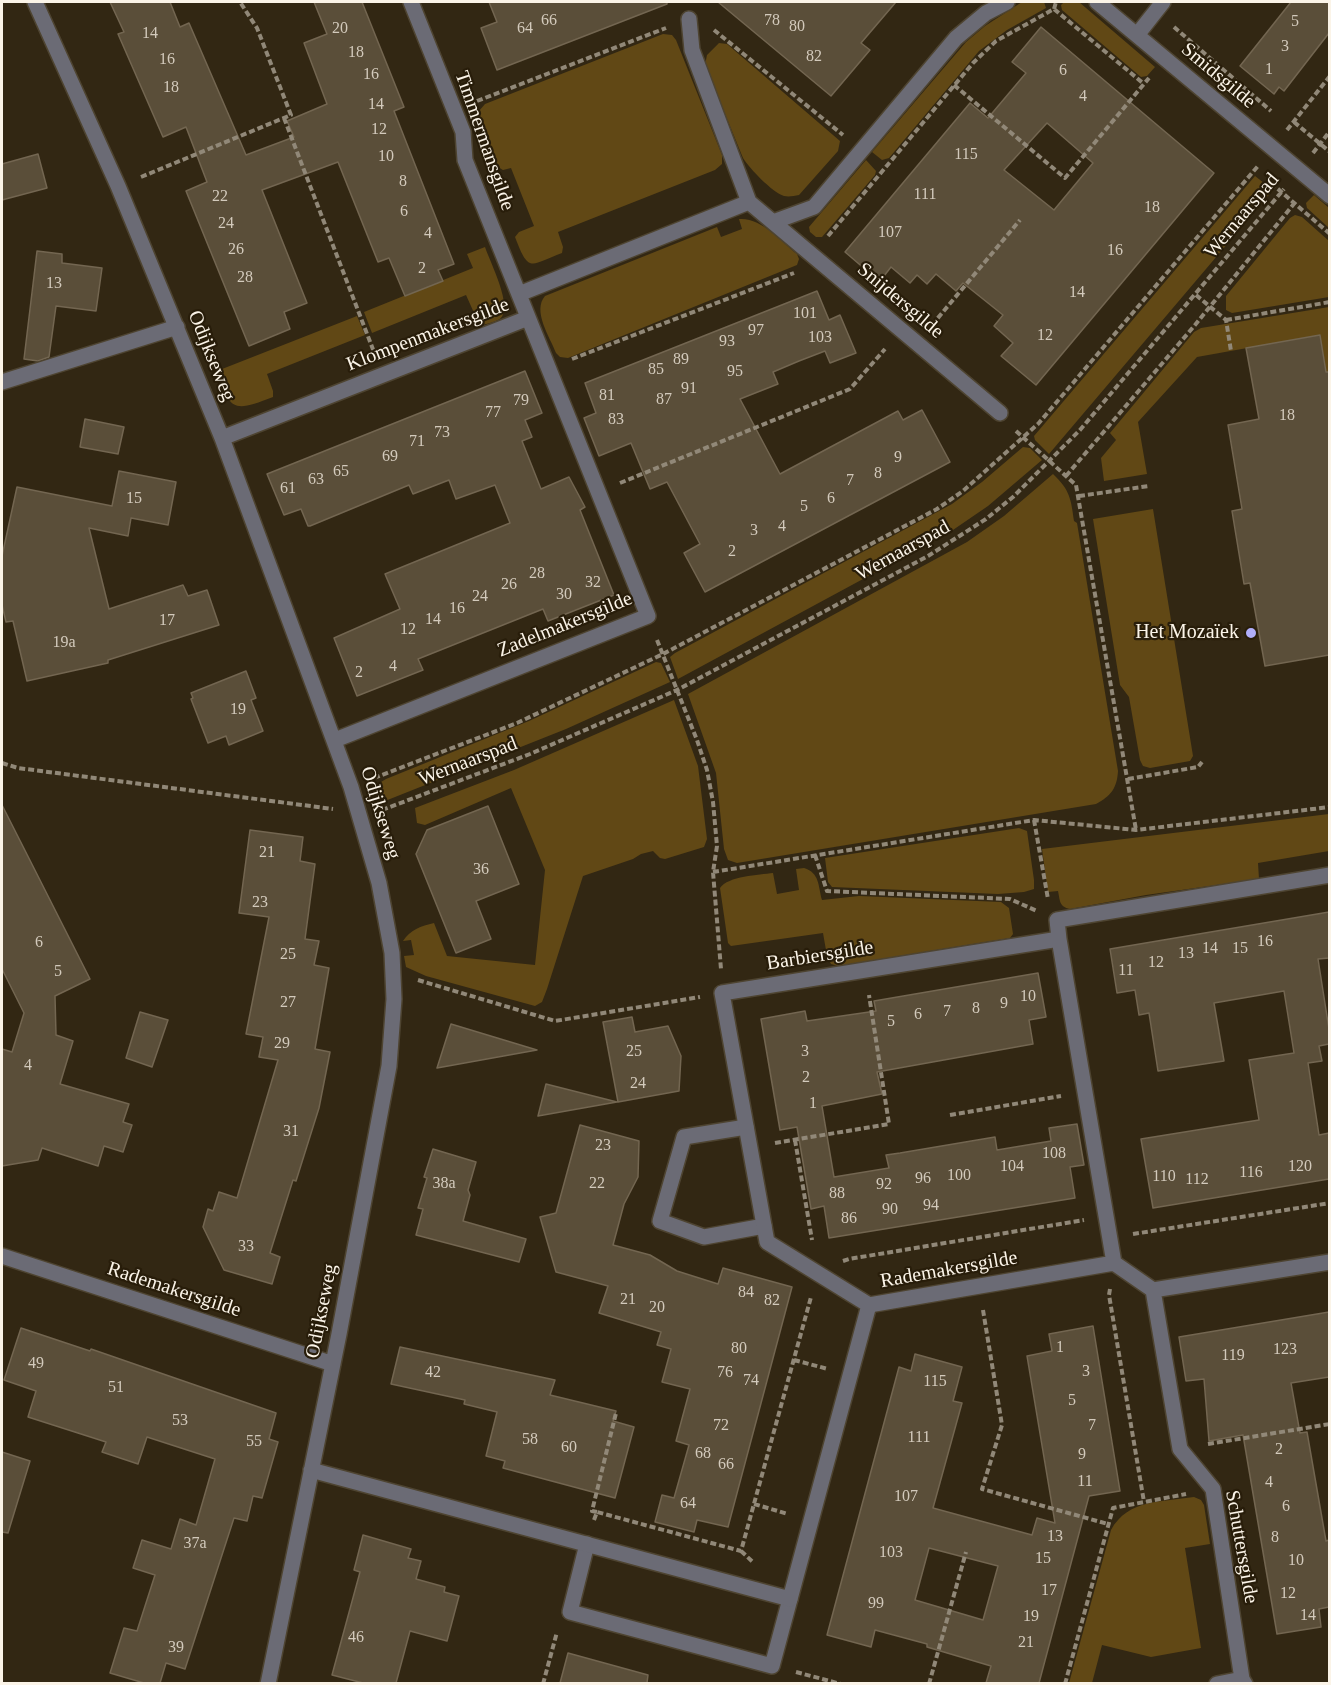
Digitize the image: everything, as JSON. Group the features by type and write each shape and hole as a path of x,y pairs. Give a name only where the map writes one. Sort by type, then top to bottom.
{"street":[{"name":"Odijkseweg","path":"35,2 118,186 222,438 351,787 381,891 389,932 394,974 389,1066 333,1364 268,1683"},
{"name":"Timmermansgilde","path":"411,2 463,132 465,160 519,294"},
{"path":"689,19 692,50 749,202 773,222 814,207 956,38 986,13 1007,2"},
{"name":"Smidsgilde","path":"1097,2 1329,196"},
{"path":"1137,35 1160,6"},
{"name":"Klompenmakersgilde","path":"222,438 528,318 519,294 749,202"},
{"name":"Snijdersgilde","path":"773,222 1000,413"},
{"name":"Zadelmakersgilde","path":"335,740 648,616 528,318"},
{"path":"2,382 177,327"},
{"path":"1329,874 1057,920 1114,1263 1154,1290 1329,1262"},
{"name":"Barbiersgilde","path":"722,993 1059,939"},
{"path":"722,993 767,1242 870,1305"},
{"path":"746,1127 684,1137 660,1221 704,1238 764,1226"},
{"name":"Rademakersgilde","path":"2,1256 333,1364"},
{"name":"Rademakersgilde","path":"772,1666 870,1305 1114,1263"},
{"path":"1154,1290 1180,1449"},
{"name":"Schuttersgilde","path":"1180,1449 1213,1489 1243,1681 1217,1683"},
{"path":"311,1470 790,1599"},
{"path":"587,1544 570,1612 772,1666"}],"path":[{"path":"118,186 291,115 257,28 240,2"},
{"path":"549,368 817,259 973,63 996,41 1054,9 1056,2"},
{"path":"1160,6 1272,111"},
{"path":"1054,9 1144,84"},
{"path":"454,110 689,19 714,30 862,150"},
{"path":"954,85 1065,178 1166,59"},
{"path":"1273,149 1329,76"},
{"path":"284,118 382,375"},
{"path":"1281,119 1290,127"},
{"path":"1294,122 1329,152"},
{"name":"Wernaarspad","path":"2,763 18,768 359,813 380,811 530,754 677,690 958,538 1013,497 1080,430 1196,295 1299,171 1329,131"},
{"path":"1256,169 1329,234"},
{"path":"1066,476 1210,307 1312,181"},
{"path":"917,343 1020,220"},
{"path":"1196,295 1226,320 1231,351"},
{"path":"1226,320 1329,302"},
{"path":"598,492 850,389 901,330"},
{"path":"1000,413 1011,427 1076,485 1136,830"},
{"path":"1079,496 1149,486"},
{"path":"394,974 555,1020 722,993 713,872 717,846 707,770 648,616"},
{"path":"351,787 517,723 663,654"},
{"path":"1128,779 1198,768 1202,762"},
{"path":"713,872 1034,820 1136,830 1329,807"},
{"path":"1034,820 1046,892 1057,920"},
{"path":"814,855 827,891 1010,899 1057,920"},
{"path":"750,1147 889,1124 865,970"},
{"path":"950,1114 1085,1092"},
{"path":"616,1413 592,1511 741,1551 818,1273 795,1140"},
{"path":"818,1273 849,1259 1076,1221 1088,1220 1127,1235 1329,1203"},
{"path":"1114,1263 1109,1295 1144,1502"},
{"path":"980,1286 1002,1425 982,1489 1108,1524"},
{"path":"794,1360 851,1375"},
{"path":"1180,1449 1329,1424"},
{"path":"1065,1683 1113,1508 1213,1489"},
{"path":"754,1504 812,1520"},
{"path":"587,1544 597,1512"},
{"path":"929,1683 966,1552"},
{"path":"543,1683 559,1626 570,1612"},
{"path":"772,1666 841,1683"}],"shaded area":[{"path":"1022,2 1044,2 1046,8 1007,30 979,51 889,158 882,160 872,152 966,42 985,26"},
{"path":"1064,2 1079,2 1155,67 1147,76 1141,77 1062,10 1061,5"},
{"path":"663,34 672,35 676,40 722,155 722,164 715,170 558,232 563,247 562,253 537,263 528,261 515,237 519,232 534,226 511,168 503,170 498,167 479,117 479,111 485,104"},
{"path":"719,43 727,44 840,141 838,151 799,195 779,194 762,180 743,158 705,65 707,55"},
{"path":"866,160 876,171 875,175 822,237 816,237 810,232 809,227"},
{"path":"1255,176 1273,190 1049,454 1034,436"},
{"path":"1314,195 1329,208 1329,228 1307,208 1306,203"},
{"path":"1295,215 1302,217 1329,241 1329,297 1232,313 1226,310 1226,296 1290,218"},
{"path":"739,219 755,222 770,231 797,254 799,259 797,265 568,358 560,357 556,353 541,316 541,302 545,296 717,227 721,237 742,229"},
{"path":"485,247 503,295 504,313 500,319 479,324 466,295 372,333 364,312 473,268 467,254"},
{"path":"1329,307 1329,372 1326,372 1320,335 1197,357 1138,422 1147,474 1104,481 1101,458 1116,440 1110,433 1194,332 1201,328"},
{"path":"357,316 365,335 267,374 273,397 242,406 230,401 217,371"},
{"path":"1023,447 1030,448 1042,460 988,506 950,532 678,679 670,657 675,653 952,504"},
{"path":"1053,474 1066,490 1071,501 1074,521 1077,523 1118,771 1115,787 1109,795 1096,804 737,863 728,860 724,849 716,773 688,694 967,542 1004,516"},
{"path":"1153,509 1193,756 1190,761 1150,768 1143,766 1140,760 1129,697 1120,685 1093,519"},
{"path":"656,662 661,663 670,682 566,729 385,801 380,792 381,782 386,779 529,721"},
{"path":"674,700 698,766 707,839 704,847 665,859 660,858 653,851 583,876 547,989 542,1002 535,1006 426,976 406,967 404,956 414,955 411,940 403,941 416,929 434,923 447,956 535,965 545,870 511,788 425,825 417,823 415,808 514,770"},
{"path":"1329,814 1329,851 1258,863 1259,879 1146,895 1070,909 1062,905 1058,891 1048,892 1042,849"},
{"path":"1019,828 1027,831 1034,880 1034,889 1024,892 998,894 832,887 828,882 825,858"},
{"path":"804,868 816,877 822,900 859,896 1001,902 1009,908 1013,934 1010,938 838,966 831,964 827,956 823,933 731,946 728,943 720,888 737,879 773,873 777,894 799,890 796,869"},
{"path":"1194,1497 1201,1500 1204,1505 1210,1544 1185,1548 1201,1648 1151,1657 1102,1645 1092,1683 1069,1683 1111,1530 1118,1520 1136,1507 1158,1501"}],"building":[{"path":"110,2 170,2 180,27 189,23 246,155 294,137 287,121 327,104 304,43 327,34 314,2 362,2 404,107 394,111 454,264 438,270 443,281 405,296 389,258 378,262 338,162 262,190 307,303 284,312 290,329 249,346 186,191 207,182 186,127 163,137 118,34 124,32"},
{"path":"489,2 667,2 667,4 497,70 481,28 497,22"},
{"path":"718,2 896,2 861,43 870,50 831,96"},
{"path":"1291,2 1329,2 1329,33 1284,91 1279,87 1274,94 1240,66"},
{"path":"1041,27 1214,173 1036,385 1001,356 1013,343 994,326 1003,315 963,283 956,291 936,274 927,284 917,275 910,283 891,267 884,276 873,276 845,252 970,103 988,118 1026,73 1012,62","holes":["1047,123 1093,163 1054,210 1004,170"]},
{"path":"38,154 47,188 2,200 2,164"},
{"path":"37,251 62,254 62,263 102,268 96,311 56,306 49,357 38,361 24,359"},
{"path":"817,291 829,320 840,315 856,353 830,363 825,351 799,361 773,372 778,384 740,399 780,474 898,411 903,420 922,410 950,462 705,592 684,553 700,544 667,482 650,489 631,443 599,456 584,418 596,413 585,383"},
{"path":"1320,335 1326,372 1329,372 1329,655 1265,666 1250,583 1244,584 1232,511 1242,509 1228,425 1259,419 1246,348"},
{"path":"525,371 542,413 525,420 532,437 522,441 541,489 569,477 585,507 580,510 614,595 548,621 543,609 418,659 423,670 357,696 334,638 400,609 385,574 510,523 495,485 456,499 449,480 413,494 409,485 308,526 301,509 284,515 267,474"},
{"path":"85,419 124,427 118,454 80,447"},
{"path":"119,471 176,482 168,525 131,518 128,536 89,528 109,609 183,585 188,596 207,590 219,625 108,660 108,663 27,681 13,621 6,622 2,605 2,556 17,487 112,506"},
{"path":"246,671 256,698 251,700 263,731 229,745 226,736 208,743 191,699 193,698 191,693"},
{"path":"2,805 90,979 55,996 56,1035 73,1041 60,1084 129,1104 123,1122 132,1125 123,1152 104,1146 98,1166 42,1148 38,1160 2,1166 2,1049 12,1052 24,1013 2,969"},
{"path":"488,806 519,884 476,901 491,939 456,953 416,854 427,830"},
{"path":"250,830 303,837 300,861 315,864 305,939 319,941 314,965 329,968 315,1049 330,1052 319,1108 270,1253 280,1257 272,1284 224,1270 203,1227 208,1209 213,1211 219,1192 237,1198 278,1060 259,1057 263,1037 246,1034 269,917 239,913"},
{"path":"1329,912 1329,958 1318,959 1329,1029 1329,1044 1319,1046 1322,1061 1308,1063 1319,1135 1329,1133 1329,1179 1153,1208 1141,1139 1259,1120 1249,1060 1294,1053 1284,991 1214,1003 1224,1061 1158,1071 1149,1013 1139,1015 1135,990 1117,993 1110,949"},
{"path":"1038,973 1046,1017 1029,1020 1033,1044 877,1072 882,1094 822,1106 834,1177 889,1168 886,1155 995,1137 997,1150 1051,1141 1049,1128 1077,1124 1084,1165 1070,1167 1075,1198 829,1238 824,1206 811,1209 797,1127 780,1130 761,1019 805,1011 807,1021 876,1011 874,1001"},
{"path":"140,1012 168,1020 152,1067 126,1058"},
{"path":"632,1017 635,1032 668,1026 681,1056 679,1091 618,1102 603,1022"},
{"path":"451,1024 537,1050 437,1068"},
{"path":"546,1084 617,1102 538,1116"},
{"path":"580,1125 639,1141 638,1177 624,1204 613,1245 650,1255 677,1271 718,1284 723,1268 792,1287 728,1527 697,1520 694,1532 655,1522 662,1495 674,1498 689,1445 676,1441 690,1389 662,1382 671,1349 657,1345 661,1332 599,1313 608,1286 556,1272 540,1217 556,1213"},
{"path":"433,1149 476,1162 463,1221 526,1239 519,1262 416,1235 423,1209 418,1208 427,1178 424,1177"},
{"path":"1329,1312 1329,1377 1291,1383 1300,1433 1307,1432 1326,1541 1329,1540 1329,1607 1319,1609 1321,1627 1277,1634 1243,1435 1209,1441 1204,1379 1186,1381 1179,1337"},
{"path":"1093,1326 1120,1491 1089,1496 1039,1683 986,1683 991,1666 927,1647 927,1644 875,1630 871,1647 827,1635 899,1367 911,1371 915,1354 962,1367 953,1401 962,1403 933,1508 1032,1535 1037,1518 1055,1523 1027,1356 1052,1351 1049,1334","holes":["929,1548 998,1566 983,1620 915,1600"]},
{"path":"21,1328 90,1351 91,1349 276,1413 269,1439 278,1442 262,1498 253,1496 247,1521 234,1518 185,1669 166,1663 160,1683 144,1683 110,1673 124,1628 137,1631 155,1575 133,1568 142,1540 171,1549 180,1519 196,1525 215,1459 147,1437 138,1464 102,1452 106,1442 28,1417 36,1391 4,1380"},
{"path":"400,1347 555,1380 550,1395 616,1411 613,1421 634,1427 615,1498 503,1468 505,1461 486,1456 497,1412 464,1404 465,1400 391,1384"},
{"path":"2,1452 30,1461 8,1533 2,1532"},
{"path":"363,1535 411,1549 408,1558 421,1561 416,1579 445,1587 444,1592 459,1596 447,1641 410,1631 396,1683 363,1683 332,1675 360,1572 354,1570"},
{"path":"568,1653 648,1675 647,1683 560,1683"}],"place":[{"name":"Het Mozaïek","path":"1251,633"}]}
